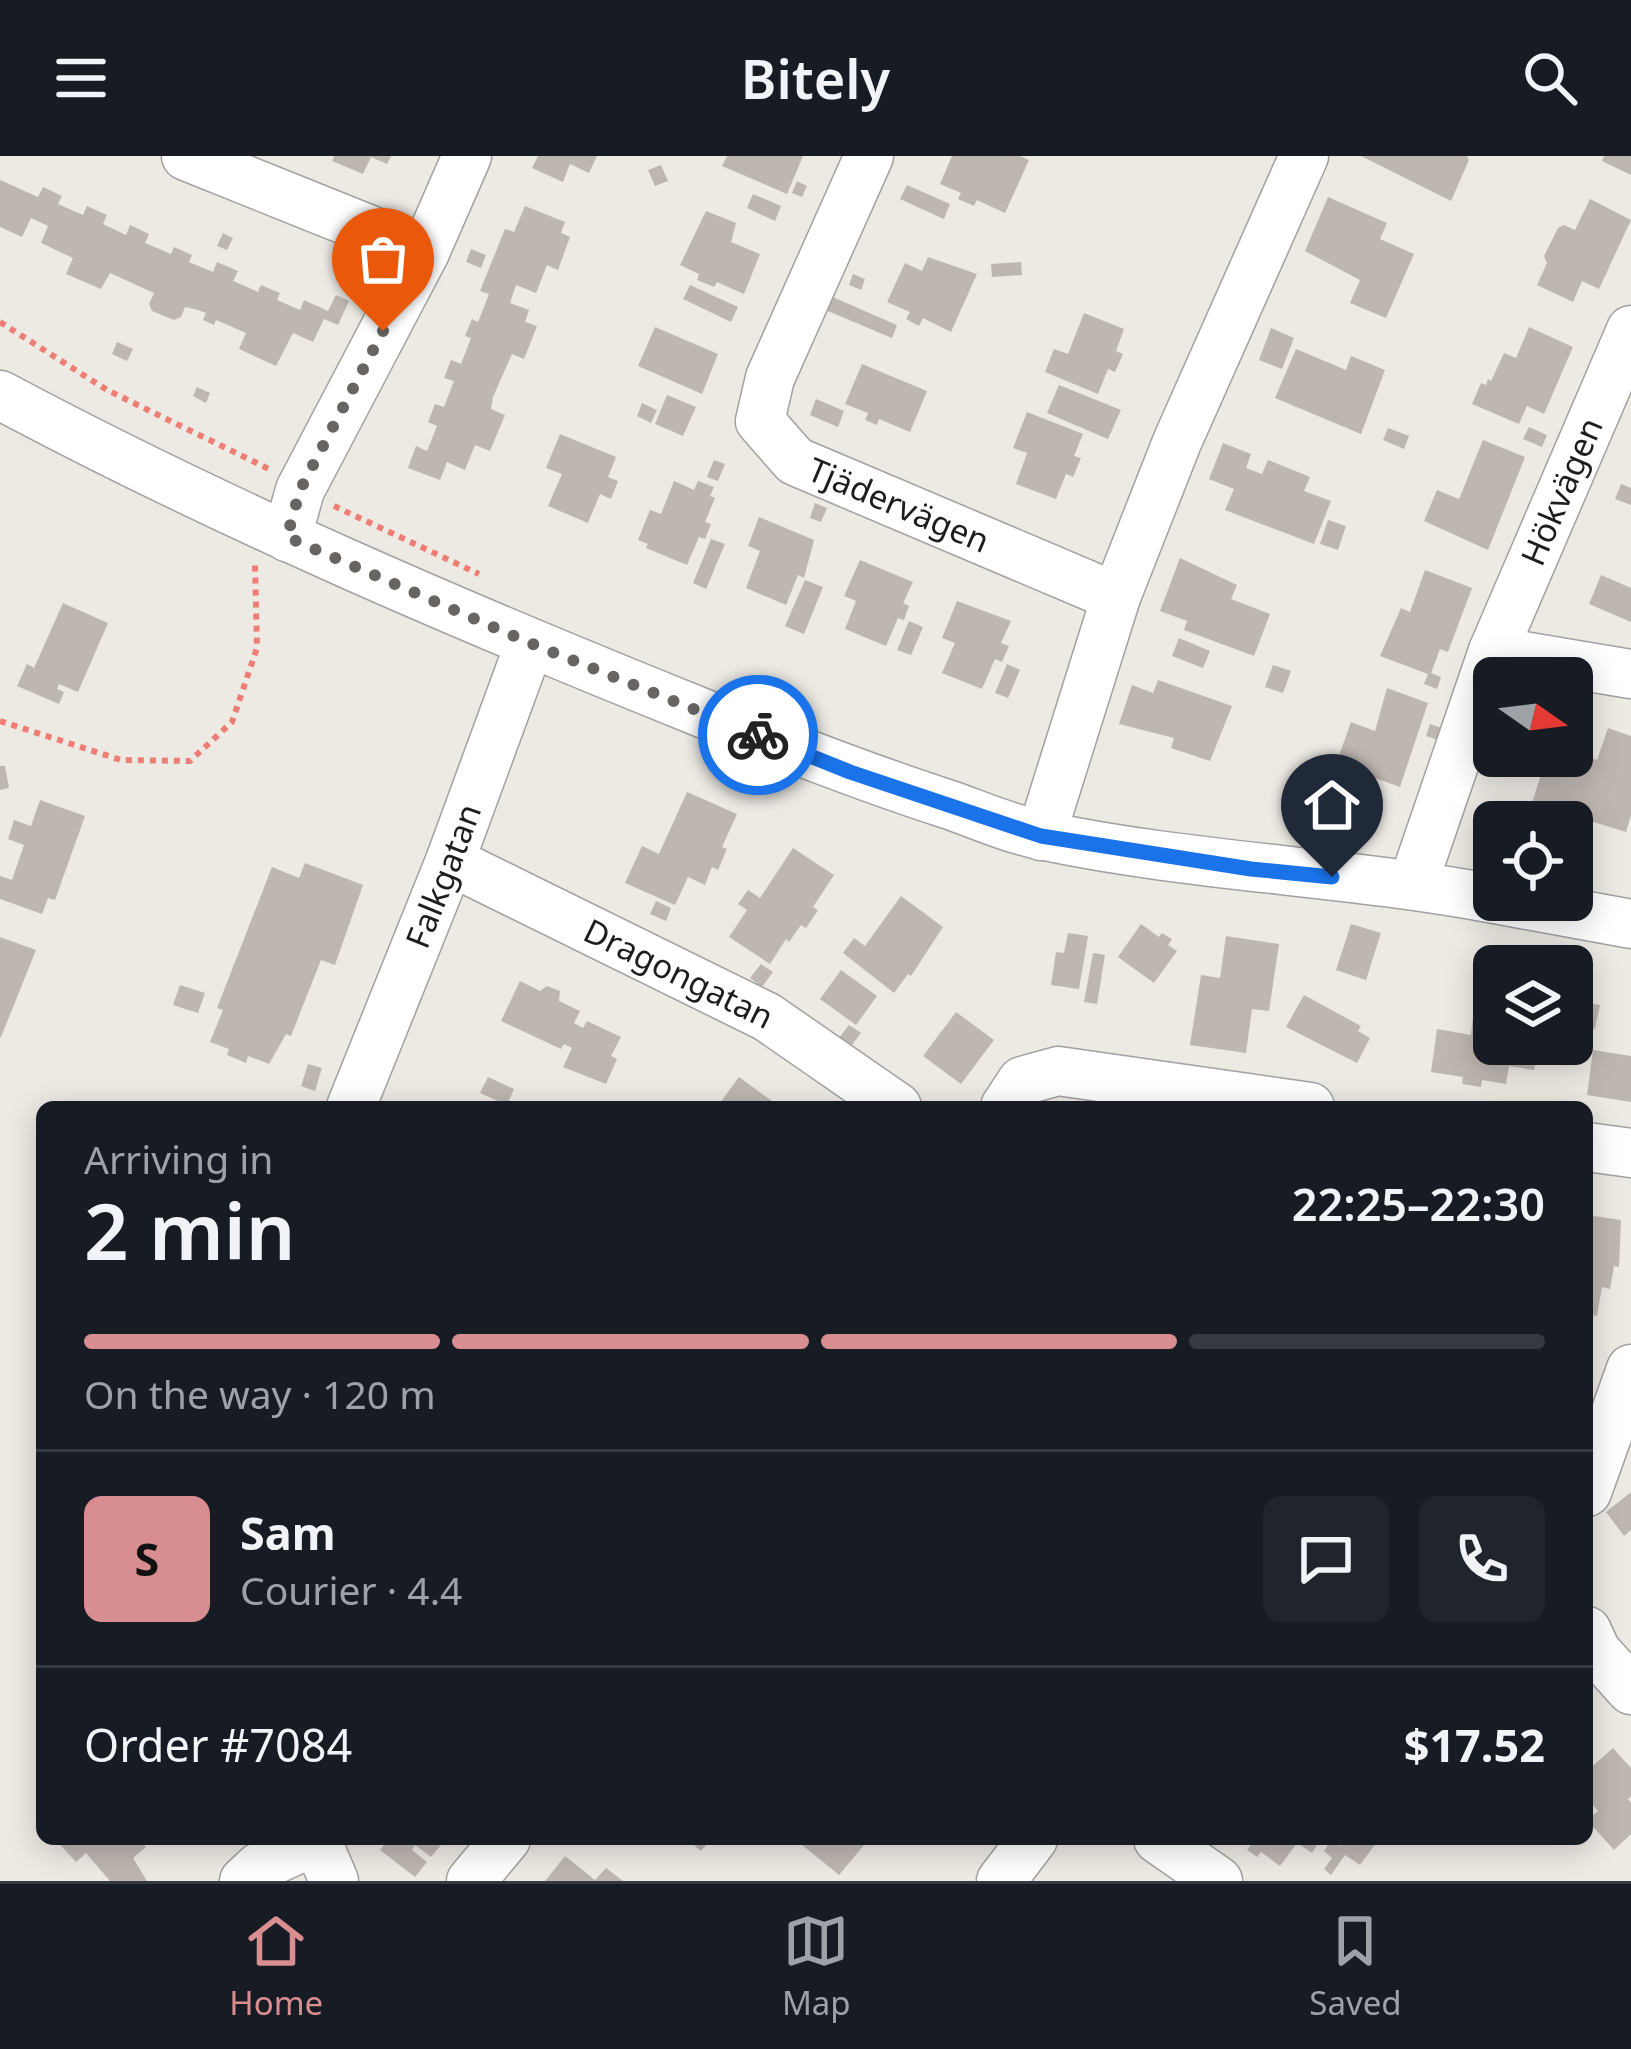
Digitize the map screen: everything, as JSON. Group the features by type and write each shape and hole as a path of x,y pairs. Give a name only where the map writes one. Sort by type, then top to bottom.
{"street":[{"path":"186,156 424,252"},
{"path":"275,531 424,252 467,156"},
{"name":"Tjädervägen","path":"869,156 770,378 760,421 795,461 1116,597"},
{"path":"1041,836 1116,597 1177,442 1304,156"},
{"name":"Hökvägen","path":"1413,884 1492,651 1631,330"},
{"path":"0,395 104,451 275,531 530,643 850,772 1041,836 1251,869 1413,884 1473,895"},
{"name":"Falkgatan","path":"353,1101 450,861 530,643"},
{"path":"1492,651 1631,674"},
{"name":"Dragongatan","path":"450,861 766,1017 888,1101"},
{"path":"1593,917 1631,924"},
{"path":"1009,1101 1022,1081 1058,1071 1268,1101"},
{"path":"1593,1148 1631,1153"},
{"path":"1593,1475 1631,1369"},
{"path":"1593,1644 1631,1690"},
{"path":"244,1881 259,1867 305,1845"},
{"path":"318,1845 334,1881"},
{"path":"471,1881 501,1845"},
{"path":"1001,1881 1028,1845"},
{"path":"1167,1845 1218,1881"}],"path":[{"path":"0,322 107,390 289,479 300,490 484,576"},
{"path":"0,721 121,760 190,761 232,722 257,648 255,559 275,531"}],"building":[{"path":"334,156 391,156 387,164 371,157 363,174 332,161"},
{"path":"538,156 597,156 589,173 570,164 563,182 532,168"},
{"path":"727,156 803,156 787,194 722,166"},
{"path":"952,156 1029,160 1005,213 977,200 974,206 958,199 961,193 940,184"},
{"path":"1361,156 1467,156 1469,160 1451,201"},
{"path":"1604,156 1631,156 1631,175 1602,161"},
{"path":"661,165 668,181 655,186 648,170"},
{"path":"0,180 38,197 43,187 62,196 58,204 83,215 87,206 107,215 103,224 126,235 130,225 149,234 145,243 171,254 174,247 192,255 189,262 213,272 217,262 238,271 233,281 258,292 261,285 280,293 277,300 300,310 304,300 328,311 336,295 349,301 338,325 324,319 313,342 293,333 276,366 239,349 246,333 216,320 214,325 203,320 206,313 185,307 174,320 152,311 149,304 154,293 110,273 101,289 66,274 73,258 41,243 48,226 31,218 22,237 0,227"},
{"path":"797,181 807,186 802,197 792,193"},
{"path":"907,185 950,204 944,219 900,199"},
{"path":"753,194 781,206 775,221 747,208"},
{"path":"1328,197 1387,223 1380,239 1414,254 1386,318 1350,303 1360,280 1305,251"},
{"path":"1590,199 1631,220 1599,289 1582,281 1573,302 1537,285 1558,228 1564,225 1575,230"},
{"path":"525,206 565,222 561,233 570,237 558,270 547,265 536,293 516,285 510,303 529,310 525,322 537,326 524,359 512,354 493,397 491,409 505,415 490,451 475,445 465,470 447,462 440,480 408,468 416,446 427,451 437,426 428,422 435,404 444,407 454,381 444,378 451,360 461,364 471,338 465,336 472,319 478,322 489,294 480,291 505,229 514,232"},
{"path":"706,211 736,223 731,242 760,254 744,294 717,282 714,287 697,280 699,274 680,265"},
{"path":"223,233 233,238 227,250 217,246"},
{"path":"471,249 486,255 481,268 466,262"},
{"path":"928,257 977,274 951,332 923,318 919,326 906,319 910,312 887,302 905,263 922,271"},
{"path":"1021,262 1022,275 992,277 991,264"},
{"path":"853,274 865,279 861,290 849,285"},
{"path":"690,285 738,307 731,322 683,299"},
{"path":"828,295 897,325 892,338 823,309"},
{"path":"1084,313 1124,329 1116,351 1123,354 1115,372 1108,369 1098,394 1045,372 1054,349 1068,354"},
{"path":"655,327 718,354 702,394 638,366"},
{"path":"1529,327 1573,347 1544,414 1527,406 1519,424 1472,404 1481,383 1491,381 1504,353 1516,358"},
{"path":"1271,328 1294,338 1282,369 1259,360"},
{"path":"117,342 133,349 127,361 112,354"},
{"path":"1296,349 1346,370 1351,356 1385,370 1361,434 1275,398"},
{"path":"862,364 927,391 910,432 879,419 877,425 865,420 868,413 845,404"},
{"path":"1059,385 1121,410 1108,439 1047,413"},
{"path":"197,387 210,393 206,403 193,396"},
{"path":"667,395 696,407 683,436 655,424"},
{"path":"816,399 844,411 838,427 810,415"},
{"path":"642,403 657,410 651,423 637,416"},
{"path":"1027,412 1083,434 1074,456 1081,458 1073,477 1066,474 1056,499 1016,484 1027,453 1013,448"},
{"path":"1529,427 1547,435 1542,447 1523,439"},
{"path":"1388,428 1409,436 1404,449 1383,440"},
{"path":"560,434 616,457 608,477 618,481 611,499 600,494 588,523 548,506 562,474 546,468"},
{"path":"1483,440 1525,457 1488,550 1424,521 1437,490 1459,499"},
{"path":"1223,443 1251,454 1246,468 1262,474 1268,460 1310,477 1304,491 1331,501 1314,544 1225,510 1234,489 1209,479"},
{"path":"714,460 725,464 718,481 707,477"},
{"path":"674,481 694,490 698,481 714,487 710,496 715,498 705,522 711,524 705,539 699,537 687,565 638,540 650,510 661,514"},
{"path":"1621,484 1631,488 1631,505 1615,499"},
{"path":"815,503 827,508 821,522 810,518"},
{"path":"759,517 814,540 804,578 798,575 786,605 746,588 760,551 748,546"},
{"path":"1328,520 1346,526 1338,550 1320,544"},
{"path":"711,539 725,544 706,589 693,583"},
{"path":"1180,558 1237,585 1231,599 1270,614 1254,656 1184,630 1187,621 1160,611"},
{"path":"860,560 913,582 903,603 909,606 904,620 898,618 886,646 845,629 856,601 844,596"},
{"path":"1425,570 1472,588 1448,652 1440,649 1431,673 1441,677 1437,689 1424,684 1428,674 1380,656 1401,608 1410,612"},
{"path":"1601,575 1631,588 1631,622 1589,604"},
{"path":"805,580 823,587 804,634 785,626"},
{"path":"957,601 1011,621 1001,643 1009,646 1002,662 995,659 982,689 942,673 955,643 942,638"},
{"path":"63,603 108,623 78,692 59,684 57,689 64,692 59,704 17,686 27,664 34,668"},
{"path":"909,621 923,627 911,655 897,650"},
{"path":"1179,638 1210,651 1203,668 1172,656"},
{"path":"1007,664 1020,670 1008,698 995,693"},
{"path":"1273,665 1291,671 1283,693 1265,687"},
{"path":"1158,680 1232,706 1210,761 1171,748 1174,738 1119,724 1132,685 1153,693"},
{"path":"1387,688 1428,703 1400,787 1336,764 1351,722 1375,731"},
{"path":"1430,724 1445,729 1441,741 1426,736"},
{"path":"1608,728 1631,736 1631,815 1626,832 1593,822 1593,801 1533,801 1540,777 1593,777 1593,759 1597,760"},
{"path":"0,766 5,766 9,788 0,790"},
{"path":"687,792 737,814 722,847 727,849 718,870 712,867 705,885 688,877 675,905 625,883 642,846 659,854"},
{"path":"40,800 85,816 55,900 48,898 42,914 0,899 0,876 12,880 24,845 8,839 14,820 31,826"},
{"path":"793,848 834,875 813,907 818,910 806,928 801,925 789,942 786,939 770,964 729,937 747,910 738,904 748,890 760,898"},
{"path":"305,863 363,885 335,965 321,960 291,1036 286,1034 269,1064 248,1056 246,1063 210,1042 223,1010 217,1008 272,867 299,878"},
{"path":"901,896 943,927 894,993 843,953 854,938 865,946"},
{"path":"656,901 671,908 666,921 650,914"},
{"path":"1141,924 1159,937 1162,933 1172,939 1168,945 1177,951 1154,983 1118,957"},
{"path":"1351,924 1381,933 1366,980 1336,970"},
{"path":"1068,933 1088,936 1079,989 1051,985 1056,952 1064,953"},
{"path":"1226,936 1279,944 1269,1011 1252,1009 1246,1053 1190,1045 1201,975 1220,978"},
{"path":"0,937 36,950 1,1037 0,1037"},
{"path":"1093,953 1105,955 1097,1004 1084,1002"},
{"path":"761,964 773,972 762,987 750,978"},
{"path":"841,970 877,996 856,1025 820,999"},
{"path":"520,981 540,991 547,986 560,991 559,1001 580,1011 574,1023 583,1028 587,1021 621,1037 611,1056 617,1059 606,1084 563,1067 572,1048 564,1044 561,1049 501,1021"},
{"path":"180,985 205,993 198,1013 173,1005"},
{"path":"1304,995 1361,1026 1358,1031 1370,1038 1357,1063 1286,1027"},
{"path":"1593,1004 1600,1005 1593,1029"},
{"path":"956,1012 994,1040 961,1084 923,1056"},
{"path":"1473,1017 1473,1065 1535,1065 1534,1070 1509,1066 1506,1084 1482,1080 1481,1087 1462,1084 1463,1077 1431,1072 1437,1029 1471,1035"},
{"path":"849,1025 861,1033 851,1046 839,1038"},
{"path":"1593,1050 1631,1056 1631,1102 1587,1095"},
{"path":"308,1064 322,1068 315,1091 301,1086"},
{"path":"488,1077 514,1089 509,1101 480,1093"},
{"path":"739,1077 772,1101 721,1101"},
{"path":"1593,1216 1621,1220 1619,1267 1614,1266 1610,1289 1602,1287 1597,1316 1593,1315"},
{"path":"1631,1492 1631,1530 1624,1536 1606,1512"},
{"path":"1613,1748 1631,1768 1631,1834 1614,1850 1593,1827 1598,1811 1593,1805 1593,1766"},
{"path":"60,1845 144,1845 133,1858 147,1881 110,1881 86,1853 76,1862"},
{"path":"384,1845 415,1845 412,1850 427,1862 415,1877 380,1850"},
{"path":"415,1845 441,1845 431,1857"},
{"path":"802,1845 864,1845 839,1875"},
{"path":"1251,1845 1296,1845 1280,1866 1261,1852 1257,1857 1247,1850"},
{"path":"1328,1845 1375,1845 1360,1865 1345,1855 1331,1875 1324,1869 1332,1858 1324,1851"},
{"path":"565,1856 595,1880 606,1868 623,1881 545,1881"}],"way so far":[{"path":"383,331 300,490 287,537 758,735"}],"route":[{"path":"758,735 850,772 1041,836 1332,877"}]}
